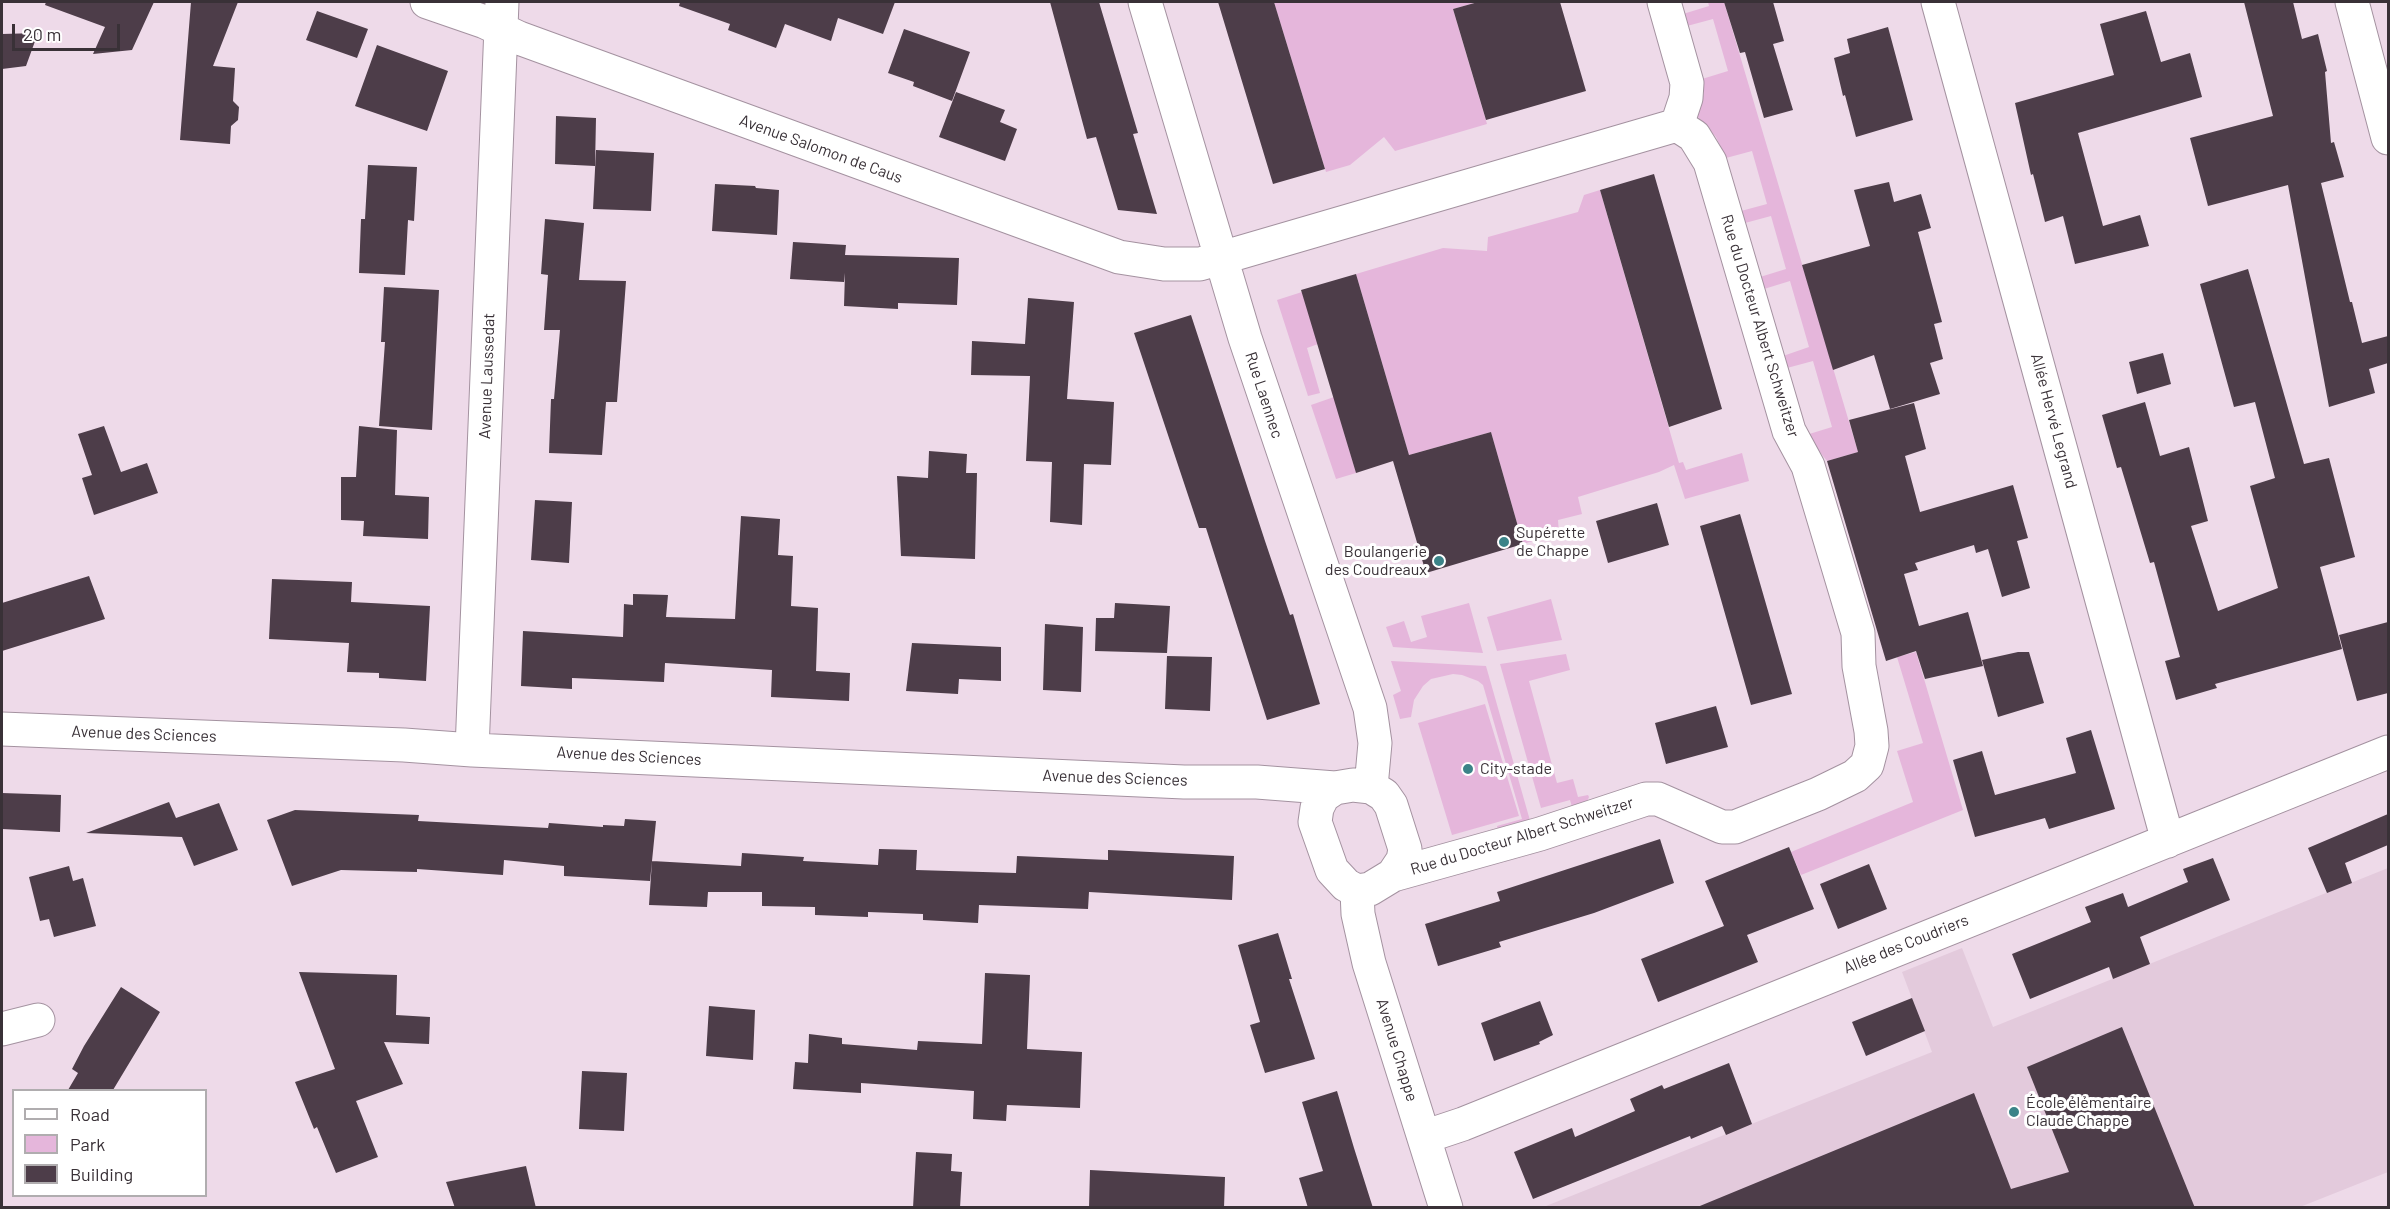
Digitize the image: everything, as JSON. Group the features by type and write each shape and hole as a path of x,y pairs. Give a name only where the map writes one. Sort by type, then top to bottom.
{"street":[{"name":"Avenue Salomon de Caus","path":"427,2 502,16 519,39 1119,257 1164,264 1200,264 1677,125"},
{"name":"Rue Laennec","path":"1145,2 1256,371 1370,708 1375,743 1371,787"},
{"path":"1664,2 1687,83 1686,98 1677,125"},
{"name":"Allée Hervé Legrand","path":"1938,2 2168,841"},
{"path":"2352,2 2388,138"},
{"name":"Avenue Laussedat","path":"472,750 502,16"},
{"name":"Rue du Docteur Albert Schweitzer","path":"1393,875 1540,834 1646,799 1659,799 1722,827 1735,827 1818,794 1855,776 1867,765 1872,747 1871,731 1859,666 1858,633 1808,466 1789,431 1710,162 1694,136 1677,125"},
{"name":"Avenue des Sciences","path":"2,729 404,745 472,750 1173,781 1257,782 1335,788"},
{"name":"Allée des Coudriers","path":"1424,1137 1463,1124 1843,969 2388,752"},
{"path":"1257,782 1315,822"},
{"path":"1353,785 1371,787 1384,795 1400,829 1405,849 1403,860 1393,875 1370,889 1357,891 1346,885 1332,870 1315,822 1317,808 1323,796 1335,788 1353,785"},
{"name":"Avenue Chappe","path":"1357,891 1358,914 1369,963 1446,1208"},
{"path":"2,1029 38,1020"}],"shaded area":[{"path":"2388,868 2388,1172 2300,1207 1541,1208 1932,1052 1902,972 1962,948 1993,1027"}],"green space":[{"path":"1274,2 1478,2 1453,9 1487,124 1395,151 1384,137 1350,165 1326,172"},
{"path":"1708,2 1724,2 1858,452 1827,461 1806,435 1832,427 1813,361 1787,368 1783,356 1809,347 1790,281 1764,289 1760,277 1786,269 1771,216 1745,223 1741,211 1767,204 1752,151 1726,158 1716,137 1697,116 1704,93 1702,79 1728,71 1713,19 1687,26 1683,14 1709,6"},
{"path":"1600,190 1679,463 1683,462 1686,470 1742,453 1749,481 1685,499 1674,465 1659,472 1578,497 1582,514 1558,520 1559,533 1523,544 1491,432 1409,455 1356,274 1443,248 1487,251 1488,237 1578,212 1584,195"},
{"path":"1302,292 1318,344 1307,348 1320,393 1308,396 1277,300"},
{"path":"1334,397 1356,473 1336,479 1311,405"},
{"path":"1551,599 1562,640 1497,651 1487,617"},
{"path":"1469,603 1483,653 1393,647 1386,627 1404,621 1411,642 1427,637 1421,616"},
{"path":"1916,652 1963,810 1801,875 1791,852 1913,802 1897,751 1923,743 1897,657"},
{"path":"1566,654 1570,670 1529,681 1557,783 1573,779 1578,797 1588,795 1589,797 1587,802 1573,810 1570,800 1541,808 1500,664"},
{"path":"1391,661 1486,666 1531,824 1498,831 1497,826 1522,819 1483,685 1462,675 1453,674 1431,679 1423,686 1414,700 1411,717 1400,719 1393,695 1401,691"},
{"name":"City-stade","path":"1485,704 1519,816 1452,835 1418,723"}],"building":[{"path":"46,2 154,2 132,50 93,54 105,27 45,5"},
{"path":"191,2 238,2 213,66 235,68 233,101 239,107 238,120 231,126 230,144 180,140"},
{"path":"680,2 895,2 883,34 838,18 831,41 785,24 776,48 728,30 730,24 679,6"},
{"path":"1050,2 1099,2 1138,133 1133,134 1157,214 1118,210 1096,137 1087,139"},
{"path":"1218,2 1274,2 1325,169 1273,184"},
{"path":"1478,2 1560,2 1586,91 1486,120 1453,9"},
{"path":"1724,2 1773,2 1784,41 1773,44 1793,110 1764,118 1745,52 1740,53"},
{"path":"2244,2 2293,2 2302,39 2318,34 2327,71 2325,72 2331,143 2334,142 2344,177 2321,183 2362,343 2388,336 2388,363 2369,369 2375,393 2329,407 2288,185 2208,206 2190,138 2273,116"},
{"path":"317,11 368,29 357,58 306,40"},
{"path":"2146,11 2161,62 2190,53 2202,97 2078,133 2103,226 2140,215 2149,246 2075,264 2063,216 2045,222 2033,174 2031,175 2015,103 2114,75 2100,24"},
{"path":"1888,27 1913,120 1856,137 1834,58 1850,53 1847,39"},
{"path":"904,29 970,52 952,101 913,86 914,82 888,73"},
{"path":"38,33 26,66 2,69 2,34"},
{"path":"377,45 448,71 427,131 355,106"},
{"path":"956,92 1005,110 1000,122 1017,129 1005,161 939,137"},
{"path":"556,116 596,118 595,166 555,164"},
{"path":"596,150 654,153 651,211 593,209"},
{"path":"368,165 417,167 414,221 408,220 405,275 359,273 361,219 365,219"},
{"path":"1654,174 1722,409 1669,427 1600,190"},
{"path":"1889,182 1894,202 1921,194 1931,228 1918,232 1942,322 1934,324 1943,359 1930,363 1940,394 1890,409 1874,355 1833,370 1802,265 1870,246 1854,190"},
{"path":"715,184 779,190 777,235 712,231"},
{"path":"545,219 584,223 579,280 626,281 617,402 606,402 602,455 549,453 551,399 554,399 560,330 544,330 548,275 541,274"},
{"path":"793,242 846,245 845,255 959,258 957,305 898,303 898,309 844,306 845,273 844,282 790,279"},
{"path":"2248,269 2304,464 2329,458 2355,557 2320,567 2342,649 2215,684 2217,688 2176,700 2165,661 2180,657 2154,562 2150,563 2121,467 2117,468 2102,415 2145,402 2160,456 2189,447 2208,521 2191,526 2218,611 2278,588 2250,486 2275,478 2255,402 2234,407 2200,284"},
{"path":"1356,274 1409,455 1491,432 1523,544 1426,573 1393,461 1356,473 1301,290"},
{"path":"384,287 439,290 432,430 379,426 385,342 381,342"},
{"path":"1028,298 1074,302 1067,399 1114,402 1111,465 1084,464 1082,525 1050,522 1052,462 1026,461 1030,376 971,375 972,341 1025,344"},
{"path":"1191,315 1290,615 1293,614 1320,704 1267,720 1206,528 1199,528 1134,333"},
{"path":"2163,353 2171,384 2137,394 2129,362"},
{"path":"1914,403 1926,449 1905,456 1920,512 2013,485 2028,538 2017,541 2030,588 2002,597 1988,549 1976,553 1974,545 1915,563 1918,570 1904,574 1919,626 1968,612 1983,666 1925,679 1916,651 1886,661 1827,461 1858,452 1849,420"},
{"path":"104,426 121,472 147,463 158,493 94,515 82,478 92,475 78,434"},
{"path":"359,426 397,430 395,495 429,497 428,539 363,536 364,521 341,520 341,477 356,477"},
{"path":"929,451 967,454 966,473 977,473 975,559 901,556 897,476 928,478"},
{"path":"535,500 572,502 569,563 531,560"},
{"path":"1657,503 1669,545 1608,563 1596,521"},
{"path":"1740,514 1792,694 1751,705 1700,526"},
{"path":"741,516 780,519 778,555 793,556 791,606 818,608 816,671 850,673 849,701 771,697 772,670 665,663 664,682 572,678 572,689 521,686 523,631 623,637 624,604 633,605 633,594 668,595 666,617 735,619"},
{"path":"89,576 105,619 2,651 2,603"},
{"path":"272,579 352,582 351,602 430,606 426,681 379,678 379,673 347,672 349,643 269,639"},
{"path":"1115,603 1170,606 1167,653 1095,651 1096,618 1114,618"},
{"path":"2388,622 2388,693 2357,701 2339,635"},
{"path":"1045,624 1083,627 1081,692 1043,690"},
{"path":"912,643 1001,647 1001,681 959,679 958,694 906,691"},
{"path":"2018,652 2029,652 2044,703 1998,717 1982,660"},
{"path":"1167,656 1212,657 1210,711 1165,709"},
{"path":"1716,706 1728,747 1666,764 1655,723"},
{"path":"2091,730 2115,809 2049,829 2045,818 1975,837 1953,760 1982,751 1995,795 2076,773 2066,738"},
{"path":"2,793 61,795 60,832 2,829"},
{"path":"169,802 176,818 219,803 238,850 194,866 182,837 86,833"},
{"path":"295,810 419,815 418,821 548,828 549,823 603,827 603,825 624,826 625,819 656,821 650,881 564,876 564,866 504,860 503,875 417,869 417,872 341,870 292,886 267,820"},
{"path":"2388,814 2388,845 2345,863 2352,883 2327,893 2308,848"},
{"path":"1660,839 1674,883 1594,913 1499,942 1501,947 1438,966 1425,924 1500,901 1497,892"},
{"path":"1789,847 1814,909 1747,935 1758,962 1658,1002 1641,959 1724,926 1705,881"},
{"path":"879,849 917,850 916,870 1016,873 1017,856 1108,860 1108,850 1234,856 1232,900 1089,892 1088,909 979,905 978,923 923,920 923,914 868,912 868,917 815,915 815,907 762,906 762,892 708,892 707,907 649,905 652,861 741,866 742,853 804,857 803,861 878,865"},
{"path":"2213,858 2230,900 2140,937 2150,964 2113,979 2109,967 2030,999 2012,954 2091,922 2085,907 2123,893 2128,907 2188,882 2183,869"},
{"path":"1869,864 1887,909 1838,929 1820,884"},
{"path":"69,866 73,881 83,878 96,926 54,937 49,919 40,921 29,877"},
{"path":"1278,933 1292,979 1289,979 1315,1059 1265,1073 1250,1025 1260,1022 1238,945"},
{"path":"299,972 397,975 396,1015 430,1017 429,1044 384,1042 403,1084 356,1101 378,1157 336,1173 317,1127 314,1129 295,1082 335,1069"},
{"path":"985,973 1030,975 1027,1049 1082,1052 1080,1108 1007,1105 1006,1121 973,1119 974,1091 861,1083 861,1093 793,1089 795,1062 808,1063 809,1034 842,1038 842,1044 917,1050 918,1041 982,1044"},
{"path":"121,987 160,1012 114,1089 69,1089 78,1073 72,1069"},
{"path":"1912,998 1925,1031 1866,1056 1852,1022"},
{"path":"1540,1001 1553,1035 1539,1042 1540,1044 1494,1061 1481,1023"},
{"path":"709,1006 755,1010 753,1060 706,1056"},
{"path":"2122,1027 2195,1208 1695,1208 1974,1093 2011,1189 2069,1172 2027,1067"},
{"path":"1729,1063 1752,1124 1726,1135 1722,1126 1691,1139 1690,1136 1533,1199 1514,1152 1572,1128 1575,1137 1635,1111 1630,1099 1662,1085 1664,1089"},
{"path":"582,1071 627,1073 624,1131 579,1129"},
{"path":"1337,1091 1373,1208 1308,1208 1299,1178 1323,1171 1302,1102"},
{"path":"916,1152 952,1154 951,1171 962,1172 960,1208 913,1208"},
{"path":"526,1166 536,1208 455,1208 446,1182"},
{"path":"1090,1170 1225,1177 1224,1208 1089,1208"}],"place":[{"name":"Supérette de Chappe","path":"1504,542"},
{"name":"Boulangerie des Coudreaux","path":"1439,561"},
{"name":"City-stade","path":"1468,769"},
{"name":"École élémentaire Claude Chappe","path":"2014,1112"}]}
